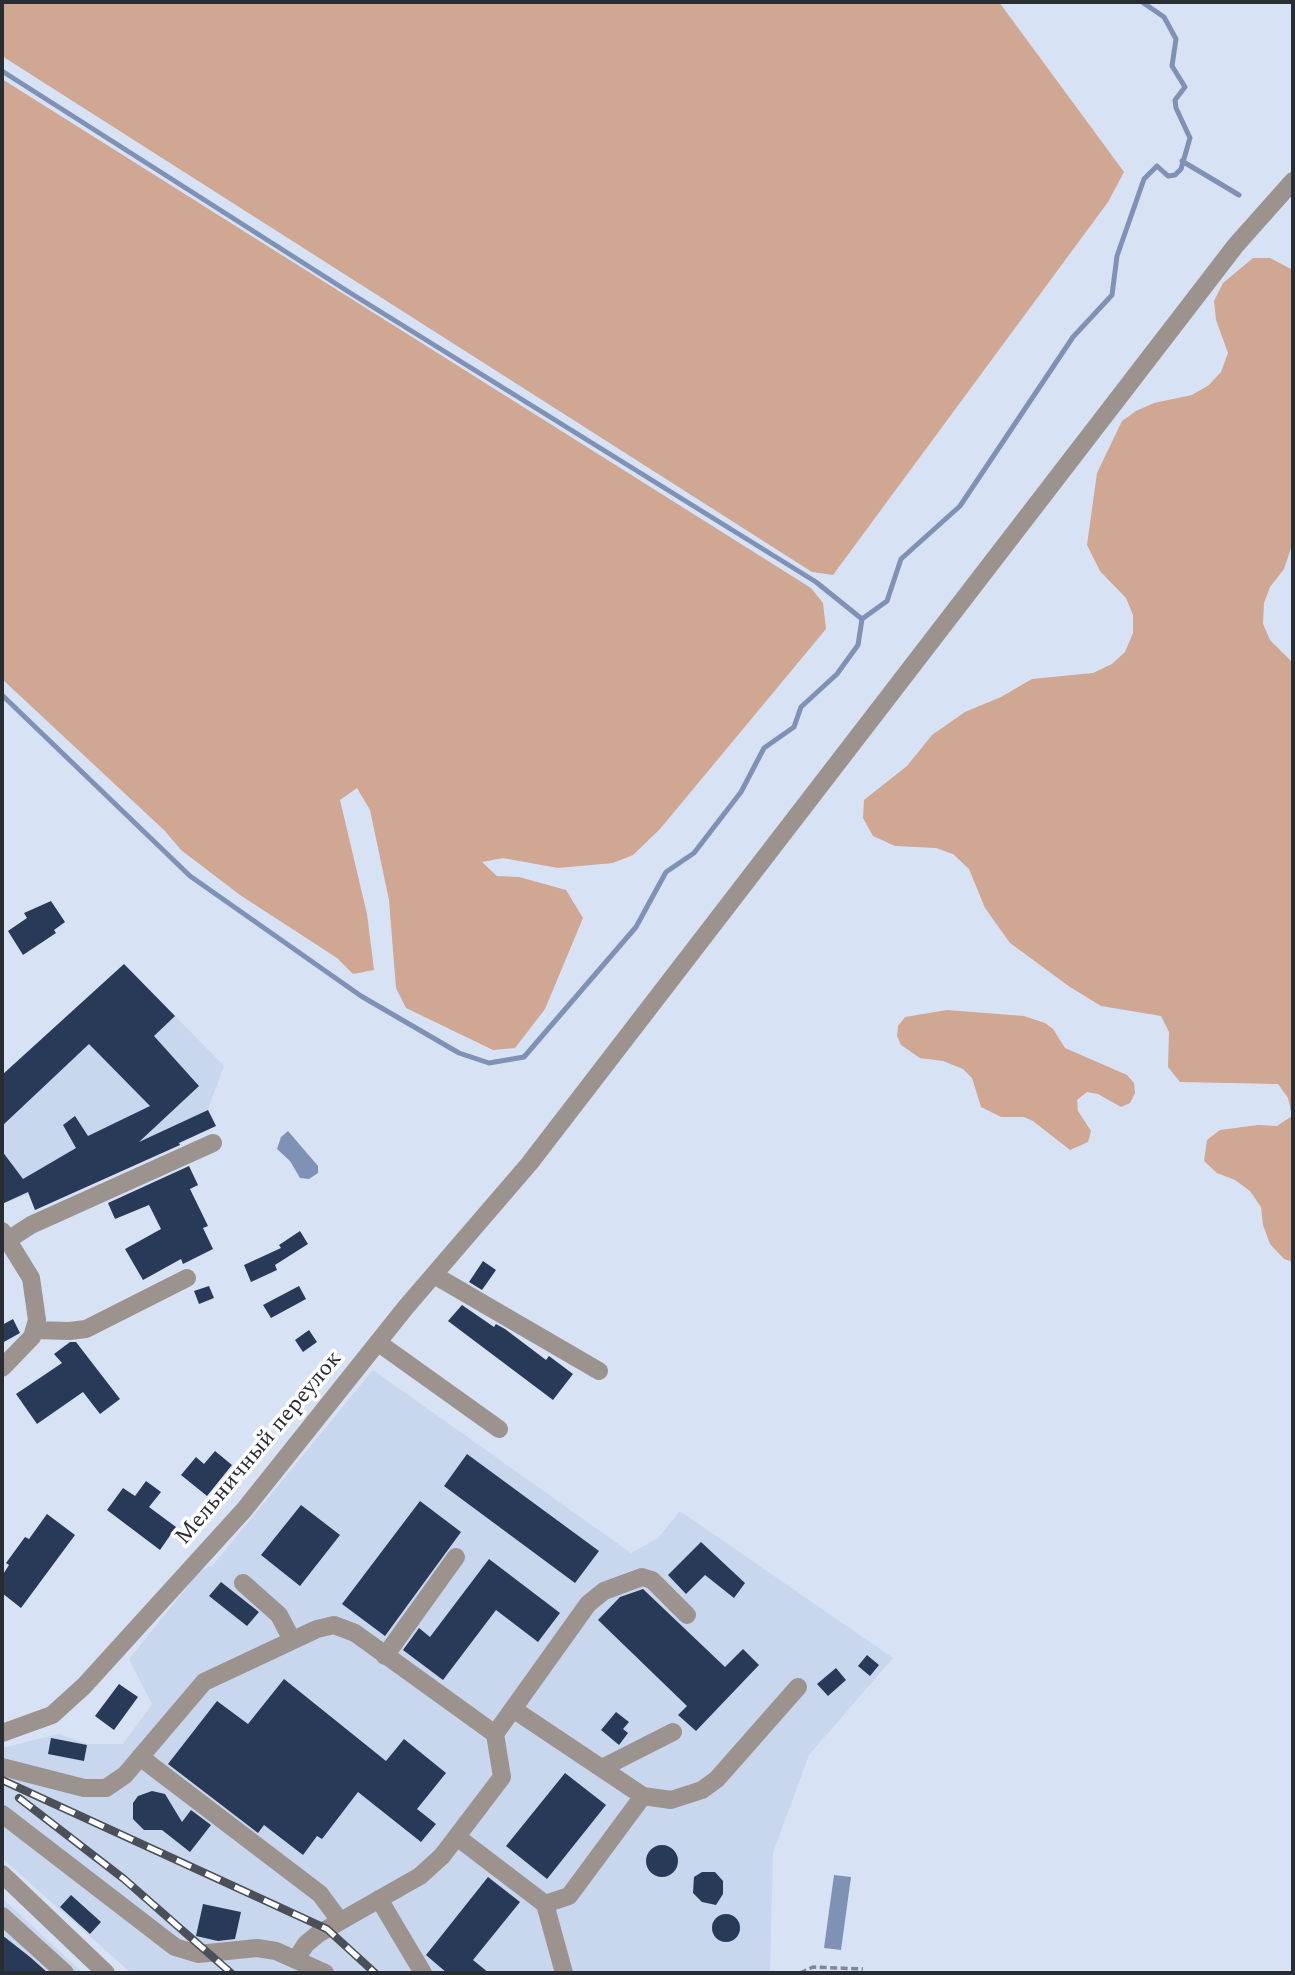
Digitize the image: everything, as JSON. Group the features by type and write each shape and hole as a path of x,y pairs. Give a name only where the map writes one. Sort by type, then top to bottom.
{"street":[{"name":"Мельничный переулок","path":"3,1729 52,1715 84,1686 244,1510 434,1275 529,1164 1236,245 1293,181"},
{"path":"2,1368 32,1337 37,1302 31,1278 5,1236 213,1143"},
{"path":"434,1275 599,1371"},
{"path":"34,1330 86,1329 187,1278"},
{"path":"380,1344 499,1429"},
{"path":"385,1656 456,1557"},
{"path":"296,1959 311,1939 432,1867 457,1837 502,1777 495,1734 588,1604 604,1591 642,1577 652,1580 687,1615"},
{"path":"243,1583 279,1615 292,1640"},
{"path":"2,1767 95,1789 116,1783 204,1682 292,1640 334,1625 355,1633 495,1734"},
{"path":"513,1709 643,1796 671,1800 702,1790 731,1765 798,1688"},
{"path":"602,1768 673,1732"},
{"path":"140,1757 320,1894 340,1921"},
{"path":"545,1904 569,1896 643,1796"},
{"path":"2,1814 175,1947 198,1954 257,1948 296,1959 325,1973"},
{"path":"457,1837 545,1904 564,1973"},
{"path":"2,1874 99,1971"},
{"path":"379,1899 423,1973"},
{"path":"2,1916 65,1973"}],"path":[{"path":"800,1973 813,1967 863,1969"}],"shaded area":[{"path":"2,2 999,2 1124,172 1108,202 833,575 812,572 2,56"},
{"path":"2,79 811,588 823,603 826,629 660,829 633,855 613,863 558,868 503,858 482,862 497,876 519,877 566,890 583,918 545,1009 515,1048 493,1050 406,1008 396,988 389,900 370,810 357,788 340,800 367,914 374,970 353,974 337,958 240,895 181,850 165,831 2,679"},
{"path":"1253,258 1270,258 1293,270 1293,542 1284,569 1270,587 1264,603 1263,624 1270,640 1293,663 1293,1262 1284,1259 1270,1244 1263,1225 1261,1207 1250,1191 1235,1180 1217,1173 1204,1161 1207,1140 1220,1130 1258,1125 1277,1126 1292,1116 1288,1098 1278,1084 1180,1082 1168,1067 1169,1032 1161,1016 1101,1006 1070,987 1010,943 985,908 969,869 953,854 936,848 895,846 873,836 863,818 864,800 907,766 932,735 965,712 1001,697 1032,679 1093,673 1112,664 1125,652 1133,633 1133,615 1126,598 1100,571 1087,545 1097,473 1122,421 1154,403 1192,395 1209,385 1221,372 1228,353 1216,320 1214,301 1223,283"},
{"path":"124,964 224,1066 208,1109 216,1126 35,1210 28,1194 2,1204 2,1075"},
{"path":"947,1010 1024,1016 1045,1023 1053,1029 1065,1048 1127,1075 1134,1083 1135,1093 1130,1103 1121,1107 1098,1094 1087,1092 1077,1100 1078,1111 1091,1131 1088,1142 1070,1150 1033,1121 1024,1117 1001,1117 981,1107 972,1078 963,1069 943,1061 920,1058 901,1045 897,1036 898,1026 905,1017"},
{"path":"288,1131 318,1166 318,1173 309,1179 300,1178 290,1161 277,1149 281,1137"},
{"path":"373,1370 631,1553 658,1538 680,1511 893,1658 809,1755 773,1853 770,1973 131,1973 2,1858 2,1748 58,1734 88,1744 123,1744 152,1704 129,1659 200,1571 213,1565"},
{"path":"834,1875 851,1877 841,1950 824,1948"},
{"path":"2,1898 14,1909 83,1973 2,1973"}],"building":[{"path":"51,901 65,922 54,930 56,933 23,955 8,931 27,918 24,913"},
{"path":"124,964 175,1016 154,1036 199,1086 139,1142 208,1110 216,1126 35,1210 28,1192 2,1204 2,1151 23,1179 76,1148 63,1125 75,1116 88,1136 150,1106 89,1044 2,1126 2,1075"},
{"path":"189,1166 198,1185 190,1189 208,1226 203,1228 213,1249 183,1264 181,1259 143,1280 125,1249 161,1229 149,1205 115,1219 108,1203"},
{"path":"300,1231 308,1244 275,1265 277,1270 251,1282 244,1265 281,1248 279,1245"},
{"path":"483,1261 496,1270 482,1290 469,1282"},
{"path":"209,1286 214,1298 199,1304 194,1291"},
{"path":"299,1286 306,1299 271,1318 263,1305"},
{"path":"462,1305 494,1327 496,1324 505,1329 546,1360 549,1356 573,1374 553,1400 448,1321"},
{"path":"13,1319 20,1333 2,1343 2,1325"},
{"path":"309,1330 317,1342 303,1352 295,1340"},
{"path":"70,1342 76,1342 120,1399 100,1414 83,1392 37,1424 16,1394 62,1363 54,1354"},
{"path":"215,1451 232,1465 207,1496 181,1475 196,1457 204,1464"},
{"path":"467,1454 599,1551 575,1583 444,1486"},
{"path":"146,1481 161,1492 149,1507 176,1527 160,1550 107,1510 123,1488 135,1496"},
{"path":"420,1501 461,1532 385,1636 342,1604"},
{"path":"301,1505 340,1535 300,1586 261,1555"},
{"path":"47,1514 75,1535 21,1608 2,1593 2,1576 9,1565 6,1563 25,1537 29,1539"},
{"path":"701,1542 745,1583 734,1598 705,1575 686,1594 668,1575"},
{"path":"489,1559 560,1613 538,1642 496,1610 443,1680 403,1650 419,1628 430,1637"},
{"path":"221,1582 259,1612 247,1626 209,1596"},
{"path":"643,1589 725,1667 743,1649 759,1665 696,1731 678,1715 687,1706 598,1620 620,1597"},
{"path":"867,1655 879,1665 870,1676 858,1666"},
{"path":"836,1668 846,1680 828,1696 817,1684"},
{"path":"284,1679 386,1761 404,1739 446,1773 417,1809 436,1824 421,1842 358,1792 322,1839 317,1836 303,1855 264,1825 258,1833 168,1764 217,1701 248,1724"},
{"path":"119,1684 138,1697 114,1730 95,1716"},
{"path":"616,1712 629,1722 623,1729 628,1733 619,1745 601,1730"},
{"path":"51,1738 87,1745 84,1761 48,1754"},
{"path":"565,1773 606,1805 547,1879 506,1846"},
{"path":"152,1791 165,1794 182,1822 191,1810 211,1825 190,1852 162,1830 144,1830 133,1819 133,1803 138,1796"},
{"path":"662,1845 673,1850 678,1861 673,1872 662,1877 651,1872 646,1861 651,1850"},
{"path":"702,1872 715,1872 723,1881 723,1894 716,1905 702,1902 693,1893 694,1877"},
{"path":"488,1877 520,1902 473,1960 489,1973 447,1973 426,1955"},
{"path":"71,1895 101,1922 90,1934 60,1907"},
{"path":"203,1904 241,1912 235,1939 218,1941 196,1936"},
{"path":"726,1914 736,1918 740,1928 736,1938 726,1942 716,1938 712,1928 716,1918"},
{"path":"2,1935 30,1957 48,1973 2,1973"}],"waterway":[{"path":"2,695 190,876 361,996 459,1053 489,1063 524,1057 636,927 666,872 694,853 741,792 764,748 794,727 801,707 837,674 858,645 862,619 887,601 901,559 960,506 1073,337 1112,295 1117,256 1144,179 1157,166 1168,176 1175,175 1181,169 1190,138 1176,108 1175,100 1185,87 1172,66 1176,39 1164,17 1142,2"},
{"path":"2,71 352,294 816,582 862,619"},
{"path":"1182,161 1239,195"}],"railway":[{"path":"2,1780 327,1929 375,1973"},
{"path":"19,1798 124,1879 231,1973"}]}
